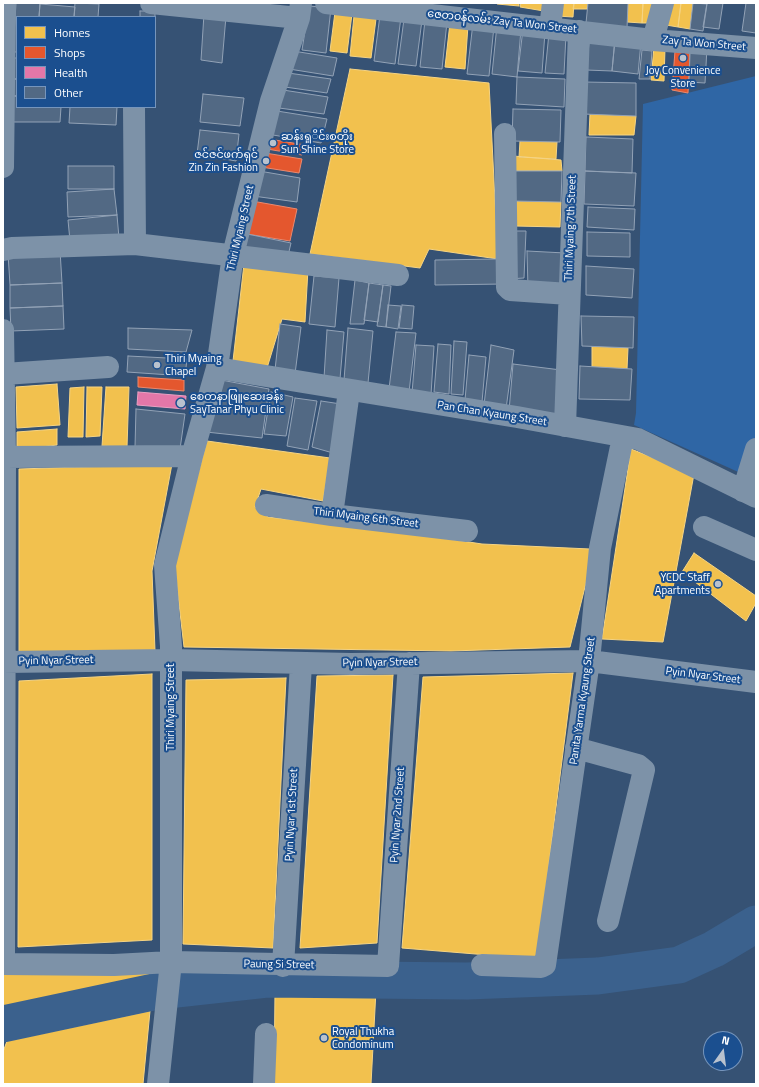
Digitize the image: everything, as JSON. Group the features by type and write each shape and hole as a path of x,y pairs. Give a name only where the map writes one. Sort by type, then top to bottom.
{"street":[{"path":"3,167 5,3"},
{"path":"151,3 300,11"},
{"name":"ဇေတ၀န်လမ်း Zay Ta Won Street","path":"326,3 653,40"},
{"path":"550,28 553,3"},
{"path":"653,40 663,3"},
{"name":"Thiri Myaing Street","path":"158,1084 169,981 171,660 165,565 192,456 217,368 233,255 271,101 300,11"},
{"name":"Thiri Myaing 7th Street","path":"565,426 579,31"},
{"name":"Zay Ta Won Street","path":"653,40 756,48"},
{"path":"134,108 135,244"},
{"path":"505,134 507,287 510,290 569,294"},
{"path":"3,250 12,248 135,244 398,275"},
{"path":"3,330 4,964"},
{"path":"4,374 108,367"},
{"name":"Pan Chan Kyaung Street","path":"217,368 638,439 750,494"},
{"path":"332,515 349,391"},
{"name":"Panita Yarma Kyaung Street","path":"482,965 541,967 545,965 589,661 600,548 622,437"},
{"path":"750,494 756,449"},
{"path":"4,457 192,456"},
{"name":"Thiri Myaing 6th Street","path":"266,505 332,515 467,530"},
{"path":"704,527 756,550"},
{"name":"Pyin Nyar Street","path":"4,662 171,660 301,664 589,661 756,682"},
{"name":"Pyin Nyar 2nd Street","path":"388,966 409,663"},
{"name":"Pyin Nyar 1st Street","path":"283,966 301,664"},
{"path":"576,748 638,765 644,770 608,921"},
{"name":"Paung Si Street","path":"4,964 114,964 169,981 283,966 388,966"},
{"path":"264,1084 266,1034"}],"shaded area":[{"path":"756,76 756,480 634,425 636,413 643,104"}],"building: Homes":[{"path":"519,3 519,6 497,4"},
{"path":"521,3 545,3 544,11 520,7"},
{"path":"558,3 574,3 573,17 557,16"},
{"path":"574,3 588,3 587,9 573,9"},
{"path":"628,3 643,3 642,23 627,22"},
{"path":"643,3 656,3 653,23 642,23"},
{"path":"663,3 681,3 678,27 660,24"},
{"path":"681,3 693,3 690,29 678,27"},
{"path":"335,12 352,14 347,53 330,51"},
{"path":"354,16 376,19 371,58 350,56"},
{"path":"450,23 468,25 465,69 445,67"},
{"path":"654,47 665,48 664,81 651,80"},
{"path":"350,69 489,83 498,259 429,249 420,268 310,254"},
{"path":"590,114 636,116 634,135 589,135"},
{"path":"520,141 557,142 556,159 519,157"},
{"path":"513,156 561,160 562,171 514,171"},
{"path":"515,201 561,202 560,227 515,226"},
{"path":"244,264 308,269 305,322 282,319 267,368 233,361"},
{"path":"592,346 628,348 627,369 592,367"},
{"path":"57,384 60,425 17,428 16,387"},
{"path":"84,387 83,437 68,437 70,388"},
{"path":"87,387 102,387 100,436 86,437"},
{"path":"106,387 129,387 127,447 102,446"},
{"path":"57,429 57,445 17,450 17,432"},
{"path":"207,441 330,458 323,501 261,489 255,507 268,517 429,536 482,544 590,549 588,575 570,647 451,651 184,647 174,561"},
{"path":"631,449 694,474 663,642 602,639"},
{"path":"172,464 152,571 155,651 19,652 19,469"},
{"name":"YCDC Staff Apartments","path":"694,553 756,596 756,603 746,621 682,572"},
{"path":"573,673 537,959 402,948 423,677"},
{"path":"152,674 152,940 18,947 19,681"},
{"path":"393,675 377,943 300,948 317,676"},
{"path":"286,678 273,948 183,944 186,680"},
{"path":"152,967 154,986 3,1015 3,974"},
{"name":"Royal Thukha Condominum","path":"376,990 371,1084 274,1084 275,992"},
{"path":"150,1011 143,1084 3,1084 3,1052 7,1041"}],"building: Shops":[{"path":"675,51 690,53 688,93 672,90"},
{"path":"269,139 305,145 302,155 267,149"},
{"path":"265,153 302,159 299,173 261,167"},
{"path":"252,201 297,209 290,241 247,234"},
{"path":"138,377 184,380 184,391 138,387"}],"building: Health":[{"path":"138,392 186,396 185,409 137,405"}],"building: Other":[{"path":"16,3 40,3 39,16 16,16 16,52 13,52"},
{"path":"75,3 99,4 98,16 74,16"},
{"path":"588,3 628,3 627,28 586,23"},
{"path":"693,3 707,4 703,31 690,29"},
{"path":"707,3 723,3 719,29 703,27"},
{"path":"746,3 756,3 756,33 742,31"},
{"path":"40,4 75,7 74,16 39,16"},
{"path":"309,6 331,8 326,53 302,50"},
{"path":"140,11 155,11 155,16 140,16"},
{"path":"204,14 226,16 222,63 201,60"},
{"path":"380,15 401,17 395,64 374,61"},
{"path":"404,19 422,20 416,66 398,64"},
{"path":"425,20 447,22 442,69 420,67"},
{"path":"473,23 494,26 489,76 467,74"},
{"path":"497,25 521,29 517,77 492,74"},
{"path":"523,29 545,32 542,73 518,71"},
{"path":"549,33 566,35 564,74 545,73"},
{"path":"590,35 615,39 612,71 586,70"},
{"path":"615,39 641,42 638,74 612,71"},
{"path":"707,48 705,83 689,82 690,53"},
{"path":"642,50 652,51 650,79 639,79"},
{"path":"293,51 337,58 333,76 289,69"},
{"path":"11,58 16,58 16,79 11,79"},
{"path":"288,73 331,79 327,93 285,87"},
{"path":"517,77 565,79 564,107 516,104"},
{"path":"11,79 16,79 16,96 11,96"},
{"path":"584,82 636,83 636,116 583,114"},
{"path":"283,90 328,97 324,114 279,108"},
{"path":"203,94 244,98 240,126 200,122"},
{"path":"11,96 16,96 16,108 61,108 60,122 10,122"},
{"path":"70,108 117,108 116,125 69,123"},
{"path":"513,109 561,110 560,142 512,141"},
{"path":"277,111 327,119 321,143 273,135"},
{"path":"200,130 239,134 236,161 197,154"},
{"path":"586,137 633,139 632,173 585,171"},
{"path":"68,166 114,166 114,189 68,189"},
{"path":"259,171 300,178 297,202 253,196"},
{"path":"514,171 562,171 561,202 515,201"},
{"path":"585,171 636,173 634,206 584,204"},
{"path":"114,189 117,215 68,217 67,192"},
{"path":"588,207 635,209 634,230 587,227"},
{"path":"117,215 119,238 70,241 68,220"},
{"path":"509,231 526,231 524,278 508,279"},
{"path":"587,232 630,233 630,257 587,256"},
{"path":"247,234 291,243 287,260 243,251"},
{"path":"60,250 62,283 10,285 8,254"},
{"path":"527,251 565,253 563,289 528,289"},
{"path":"498,259 504,284 435,285 435,260"},
{"path":"586,266 634,269 632,298 586,295"},
{"path":"314,276 339,278 335,327 309,324"},
{"path":"355,280 369,283 364,324 350,324"},
{"path":"62,283 63,306 10,308 10,285"},
{"path":"369,283 383,285 378,322 364,320"},
{"path":"383,285 391,286 386,327 377,326"},
{"path":"388,305 401,306 398,329 386,327"},
{"path":"402,305 414,306 412,329 399,328"},
{"path":"63,306 64,329 11,331 10,308"},
{"path":"581,316 634,317 633,348 582,346"},
{"path":"280,324 301,327 295,374 275,370"},
{"path":"128,328 192,330 186,352 128,349"},
{"path":"348,328 373,331 368,383 344,380"},
{"path":"327,330 344,332 340,379 324,378"},
{"path":"396,332 416,333 409,392 389,389"},
{"path":"454,341 467,342 463,395 451,394"},
{"path":"438,344 451,345 449,394 434,392"},
{"path":"416,345 434,346 431,395 412,393"},
{"path":"491,345 514,350 506,409 484,405"},
{"path":"469,355 486,357 482,402 465,400"},
{"name":"Thiri Myaing Chapel","path":"128,356 187,359 185,376 127,372"},
{"path":"513,364 561,370 558,419 509,411"},
{"path":"580,366 632,369 630,400 579,399"},
{"path":"221,380 269,389 262,438 206,432"},
{"path":"271,392 293,397 286,436 264,434"},
{"path":"295,398 317,401 308,450 287,446"},
{"path":"321,401 341,404 333,453 312,447"},
{"path":"136,409 185,414 180,449 135,447"}],"waterway":[{"path":"3,1024 158,991 267,979 467,981 598,976 679,965 714,949 756,924"}],"place":[{"name":"Joy Convenience Store","path":"683,58"},
{"name":"ဆန်းရှုိင်းစတိုး Sun Shine Store","path":"273,143"},
{"name":"ဇင်ဇင်ဖက်ရှင် Zin Zin Fashion","path":"266,161"},
{"name":"Thiri Myaing Chapel","path":"157,365"},
{"name":"စေတနာဖြူဆေးခန်း SayTanar Phyu Clinic","path":"181,403"},
{"name":"YCDC Staff Apartments","path":"718,584"},
{"name":"Royal Thukha Condominum","path":"324,1038"}]}
